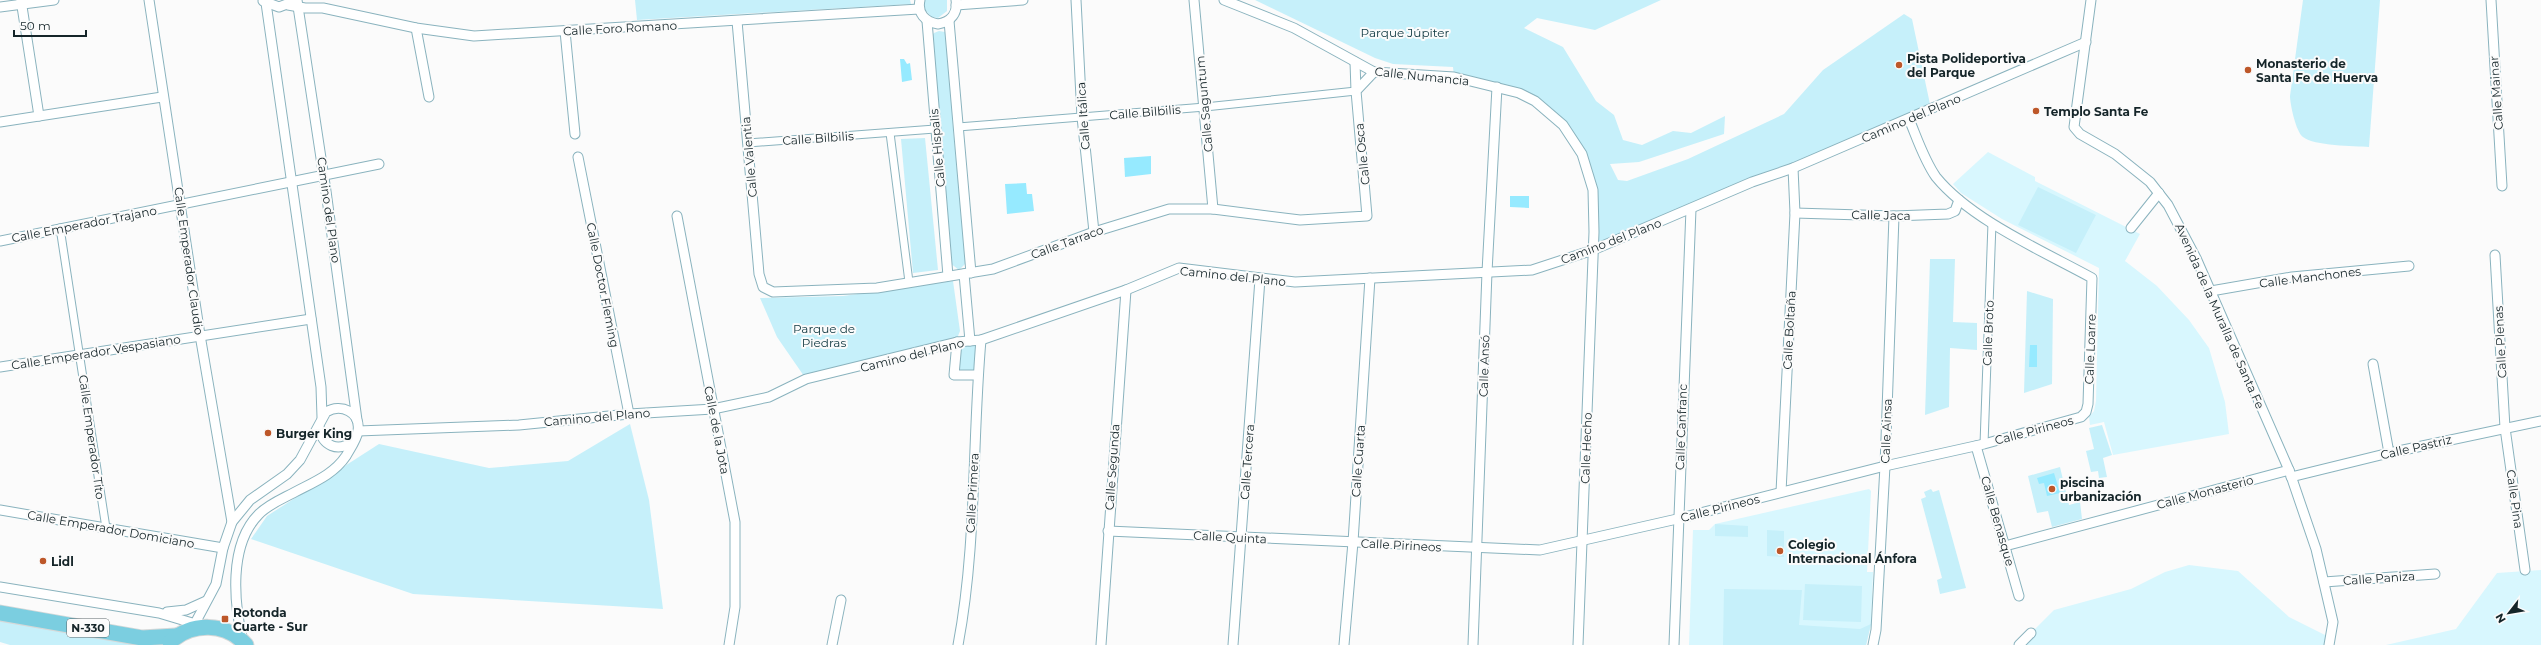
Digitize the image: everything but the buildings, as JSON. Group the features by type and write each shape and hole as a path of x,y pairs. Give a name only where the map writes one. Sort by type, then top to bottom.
{"highway":[{"name":"N-330","path":"0,613 142,638 171,640 196,626"},
{"path":"196,626 228,631 244,643"}],"street":[{"path":"0,7 21,2 54,0"},
{"name":"Calle Emperador Claudio","path":"149,0 162,97 232,522"},
{"name":"Calle Foro Romano","path":"313,0 323,8"},
{"path":"919,5 927,21 938,24 948,20 956,11 956,2 1023,0"},
{"name":"Calle Itálica","path":"1076,0 1082,118 1094,232"},
{"name":"Calle Saguntum","path":"1194,0 1205,107 1213,209"},
{"name":"Calle Numancia","path":"1224,0 1294,28 1374,72 1454,77 1519,93 1535,101 1552,114 1574,140 1584,159 1593,190 1593,250"},
{"name":"Avenida de la Muralla de Santa Fe","path":"2091,0 2074,127 2080,134 2115,154 2138,171 2159,193 2181,228 2211,291 2290,473 2316,550 2324,582 2333,622 2330,645"},
{"name":"Calle Mainar","path":"2490,0 2502,186"},
{"path":"21,2 39,116"},
{"path":"0,587 160,613 196,626 216,584 223,548 232,522 250,500 294,468 306,453 319,427 322,417 321,387 292,181 264,2"},
{"name":"Calle Foro Romano","path":"264,2 279,7 294,3 416,28 474,36 737,21 919,5"},
{"name":"Camino del Plano","path":"294,3 324,174 357,420"},
{"name":"Calle Hispalis","path":"948,20 958,127 970,341"},
{"name":"Calle Valentia","path":"737,21 759,274 762,287 767,291"},
{"name":"Calle Hispalis","path":"927,21 948,276"},
{"path":"416,28 429,97"},
{"path":"565,31 574,134"},
{"name":"Camino del Plano","path":"358,431 519,425 629,414 713,409 769,397 806,379 957,342 981,340 1126,290 1178,268 1295,282 1532,270 1593,250 1752,182 1793,168 2086,42"},
{"name":"Calle Osca","path":"1355,62 1356,91 1367,216"},
{"path":"1356,91 1374,72"},
{"name":"Calle Ansó","path":"1473,645 1487,272 1497,87"},
{"name":"Calle Bilbilis","path":"958,127 1205,107 1356,91"},
{"path":"0,122 162,97"},
{"path":"1909,119 1936,176 1959,200 1992,223"},
{"name":"Calle Bilbilis","path":"748,143 935,129"},
{"path":"890,133 909,282"},
{"name":"Calle Doctor Fleming","path":"578,157 629,414"},
{"name":"Calle Emperador Trajano","path":"0,241 379,164"},
{"name":"Calle Boltaña","path":"1781,492 1795,213 1793,168"},
{"path":"2131,228 2159,193"},
{"name":"Calle Jaca","path":"1795,213 1894,216 1948,214 1955,211 1959,200"},
{"name":"Calle Tarraco","path":"767,291 877,288 993,269 1094,232 1169,209 1213,209 1300,220 1367,216"},
{"name":"Calle Canfranc","path":"1674,645 1677,519 1691,209"},
{"name":"Calle de la Jota","path":"677,216 735,522 735,607 729,645"},
{"name":"Calle Ainsa","path":"1873,645 1876,630 1885,466 1894,216"},
{"name":"Calle Loarre","path":"1992,223 2092,278 2088,404 2086,412 2081,417"},
{"name":"Calle Broto","path":"1980,445 1992,223"},
{"name":"Calle Emperador Tito","path":"60,228 106,528"},
{"name":"Calle Hecho","path":"1578,645 1593,250"},
{"name":"Calle Plenas","path":"2496,255 2505,428"},
{"name":"Calle Manchones","path":"2211,291 2292,277 2409,266"},
{"name":"Calle Cuarta","path":"1344,645 1353,542 1370,278"},
{"name":"Calle Tercera","path":"1233,645 1260,279"},
{"name":"Calle Segunda","path":"1101,645 1126,290"},
{"name":"Calle Emperador Vespasiano","path":"0,367 200,335 312,319"},
{"name":"Calle Primera","path":"958,645 962,620 969,546 981,340"},
{"path":"957,342 954,375 978,375"},
{"path":"2373,364 2388,453"},
{"path":"244,643 235,598 236,572 241,550 251,525 266,508 327,475 337,467 358,431 357,420 343,408 331,409 322,417"},
{"name":"Calle Pirineos","path":"1353,542 1540,550 1582,542 1885,466 1980,445 2081,417"},
{"name":"Calle Pastriz","path":"2290,473 2541,421"},
{"path":"319,427 323,440 334,447 341,448 353,441"},
{"name":"Calle Pina","path":"2505,428 2525,570"},
{"name":"Calle Benasque","path":"1980,445 2019,596"},
{"name":"Calle Monasterio","path":"2005,546 2290,473"},
{"name":"Calle Emperador Domiciano","path":"0,510 223,548"},
{"name":"Calle Quinta","path":"1108,531 1353,542"},
{"name":"Calle Paniza","path":"2324,582 2434,574"},
{"path":"160,613 186,610 210,598"},
{"path":"832,645 841,600"},
{"path":"2019,645 2031,633"}],"shaded area":[{"path":"1988,152 2035,177 2035,181 2140,234 2125,261 2157,286 2189,320 2209,348 2225,402 2229,434 2113,455 2104,422 2090,425 2089,417 2094,411 2096,401 2099,268 2002,219 1961,193 1953,184"},
{"name":"Colegio Internacional Ánfora","path":"1869,489 1871,491 1867,572 1873,572 1871,624 1866,645 1689,645 1693,530 1709,530 1715,524"},
{"path":"2189,565 2238,571 2289,617 2331,638 2328,645 2019,645 2054,610 2131,589 2165,572"},
{"path":"2541,570 2541,645 2386,645 2456,629 2497,573"}],"green space":[{"path":"635,0 910,0 911,4 637,20"},
{"path":"925,0 947,0 947,11 938,18 931,17 924,8"},
{"name":"Parque Júpiter","path":"1255,0 1661,0 1595,30 1537,18 1524,28 1563,47 1596,101 1614,115 1623,140 1642,145 1673,131 1691,133 1725,116 1724,134 1639,162 1610,164 1618,180 1627,181 1688,159 1784,114 1823,70 1904,14 1912,19 1931,109 1593,250 1594,200 1574,140 1535,101 1454,77 1453,67 1393,64 1375,58"},
{"path":"2303,0 2380,0 2369,147 2334,145 2316,142 2303,137 2298,130 2292,111 2290,96"},
{"path":"939,31 945,32 948,37 953,128 966,263 959,270 950,263 931,38 934,33"},
{"path":"925,138 938,270 913,273 901,139"},
{"path":"2038,187 2096,215 2076,253 2018,225"},
{"path":"1930,259 1955,259 1953,322 1977,323 1977,350 1950,348 1949,407 1925,415"},
{"name":"Parque de Piedras","path":"953,281 960,331 956,341 806,379 777,337 760,298 843,296"},
{"path":"2027,291 2053,299 2052,384 2024,393"},
{"path":"978,343 978,375 955,374 959,345"},
{"path":"630,424 649,500 663,609 413,594 251,539 267,516 379,444 489,468 568,461"},
{"path":"2102,425 2112,455 2103,458 2107,477 2099,478 2098,471 2091,472 2086,451 2094,449 2089,428"},
{"path":"2060,467 2069,505 2080,502 2082,519 2052,527 2048,511 2037,513 2028,476"},
{"path":"1931,489 1933,492 1939,490 1966,588 1940,594 1937,580 1942,578 1921,499 1926,497 1924,492"},
{"path":"1715,524 1748,526 1748,537 1715,536"},
{"path":"1767,530 1784,531 1784,557 1767,556"},
{"path":"1805,584 1862,586 1861,622 1803,620"},
{"path":"1724,589 1802,590 1799,625 1860,629 1871,624 1866,645 1723,645"},
{"path":"0,620 135,645 10,645 0,642"}],"water":[{"path":"900,59 904,59 907,64 910,63 912,80 902,82"},
{"path":"1151,156 1151,174 1125,177 1124,158"},
{"path":"1026,183 1027,194 1032,194 1034,211 1007,214 1005,184"},
{"path":"1510,196 1529,196 1529,208 1510,207"},
{"path":"2030,345 2037,345 2037,367 2029,367"},
{"name":"piscina urbanización","path":"2054,473 2060,493 2047,496 2044,483 2039,484 2037,478"}],"place":[{"name":"Pista Polideportiva del Parque","path":"1899,65"},
{"name":"Monasterio de Santa Fe de Huerva","path":"2248,70"},
{"name":"Templo Santa Fe","path":"2036,111"},
{"name":"Burger King","path":"268,433"},
{"name":"piscina urbanización","path":"2052,489"},
{"name":"Colegio Internacional Ánfora","path":"1780,551"},
{"name":"Lidl","path":"43,561"},
{"name":"Rotonda Cuarte - Sur","path":"225,619"}]}
